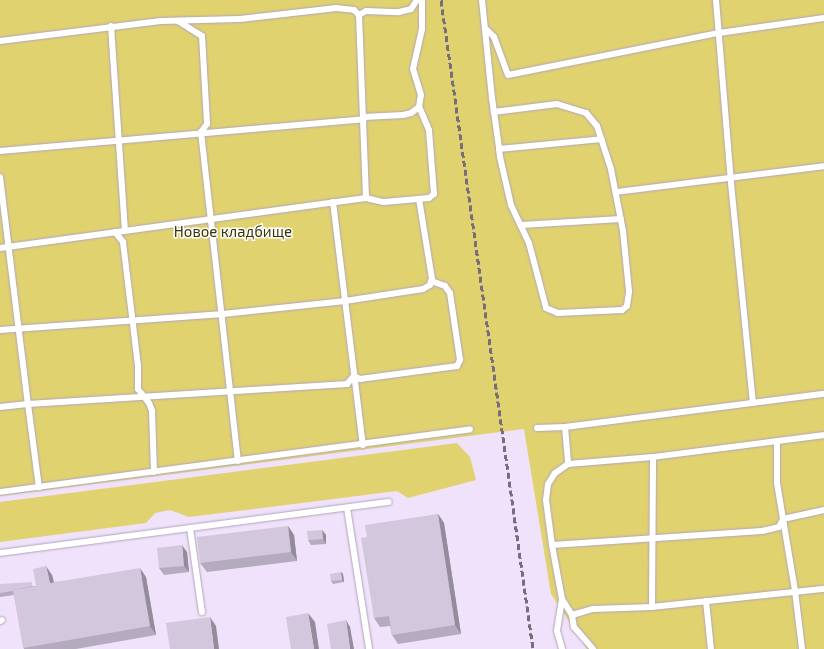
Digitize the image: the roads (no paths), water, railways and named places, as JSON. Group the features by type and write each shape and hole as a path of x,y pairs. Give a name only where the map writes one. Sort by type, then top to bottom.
{"lane":[{"path":"359,14 366,11 386,13 411,9 417,0"},
{"path":"0,248 366,198 384,202 429,198 434,194 429,130 419,107 421,95 413,69 422,29 422,0"},
{"path":"482,0 494,112 499,149 511,205 529,243 543,298 550,312 622,310 627,306 629,291 621,219 616,192 602,139 597,126 586,113 572,107 557,104 494,112"},
{"path":"716,0 730,179 753,403"},
{"path":"0,41 111,26 178,21 240,19 336,8 354,10 359,14 366,198"},
{"path":"485,28 494,37 508,75 719,33 824,18"},
{"path":"178,21 202,36 207,124 201,132 223,314 238,461"},
{"path":"111,26 120,140 125,231"},
{"path":"0,151 403,115 419,107"},
{"path":"499,149 602,139"},
{"path":"616,192 730,179 824,166"},
{"path":"0,177 39,487"},
{"path":"418,198 431,281"},
{"path":"333,202 363,445"},
{"path":"521,225 621,219"},
{"path":"115,232 123,242 133,320 138,389 142,397 149,403 152,411 154,472"},
{"path":"0,330 223,314 345,301 423,289 431,281"},
{"path":"354,376 360,379 457,366 460,360 450,293 445,286 431,281"},
{"path":"0,407 347,384 354,376"},
{"path":"537,428 565,427 824,394"},
{"path":"565,427 568,464"},
{"path":"0,492 363,445 470,429"},
{"path":"562,649 556,631 562,599 552,545 546,500 548,484 555,473 568,464 653,457 824,435"},
{"path":"777,441 777,483 795,591 802,649"},
{"path":"652,607 651,540 653,457"},
{"path":"0,553 389,502"},
{"path":"347,508 369,649"},
{"path":"783,519 824,510"},
{"path":"552,545 651,540 762,531 779,528 783,519"},
{"path":"190,528 202,612"},
{"path":"572,615 593,609 652,607 824,589"},
{"path":"562,599 572,615 574,627 593,649"},
{"path":"706,601 711,649"}],"railway":[{"path":"441,0 533,649"}],"park label":[{"name":"Новое кладбище","path":"233,232"}]}
